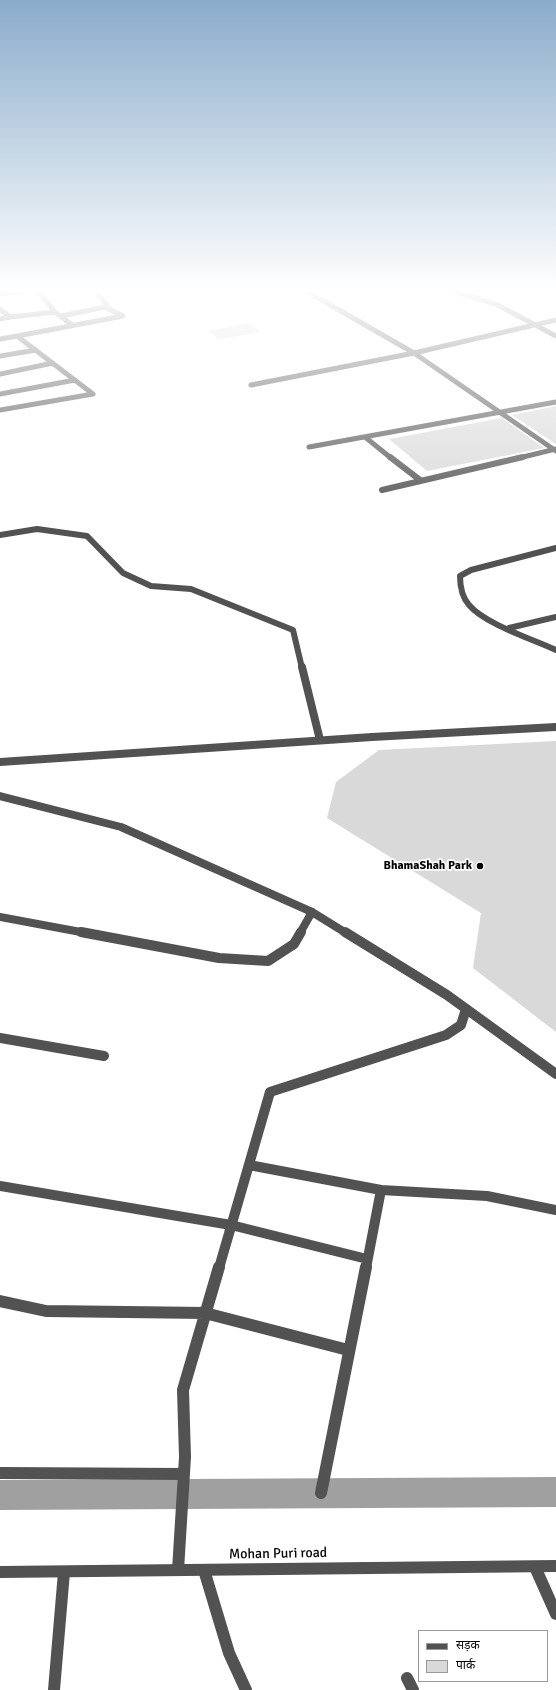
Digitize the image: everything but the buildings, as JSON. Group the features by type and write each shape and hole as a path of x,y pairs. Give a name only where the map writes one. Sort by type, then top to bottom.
{"street":[{"path":"0,374 20,370"},
{"path":"0,410 93,394 62,370"},
{"path":"251,385 328,370"},
{"path":"438,370 555,450"},
{"path":"0,394 75,380"},
{"path":"309,447 556,402"},
{"path":"366,437 420,480"},
{"path":"382,490 555,450"},
{"path":"0,534 37,528 86,536 123,573 151,586 191,589 293,630 320,740"},
{"path":"556,548 471,570 460,576 460,588 470,606 486,618 556,650"},
{"path":"509,628 556,617"},
{"path":"0,762 320,740 556,726"},
{"path":"0,796 121,827 312,912 447,996 556,1074"},
{"path":"0,918 219,958 268,961 294,944 312,912"},
{"path":"178,1570 185,1457 183,1390 270,1092 446,1035 461,1025 466,1009"},
{"path":"0,1038 104,1056"},
{"path":"249,1165 381,1190 487,1196 556,1210"},
{"path":"0,1186 231,1225 366,1259"},
{"path":"321,1493 366,1259 381,1190"},
{"path":"0,1301 46,1311 205,1312 348,1350"},
{"path":"0,1473 184,1474"},
{"name":"Mohan Puri road","path":"0,1572 556,1566"},
{"path":"536,1567 556,1614"},
{"path":"204,1570 229,1653 246,1690"},
{"path":"54,1690 64,1572"}],"green space":[{"path":"556,406 556,444 512,415"},
{"path":"502,418 544,448 427,471 389,439"},
{"name":"BhamaShah Park","path":"556,741 556,1032 473,968 481,913 327,818 336,782 379,750"}],"waterway":[{"path":"0,1495 556,1492"}],"place":[{"name":"BhamaShah Park","path":"480,866"}]}
